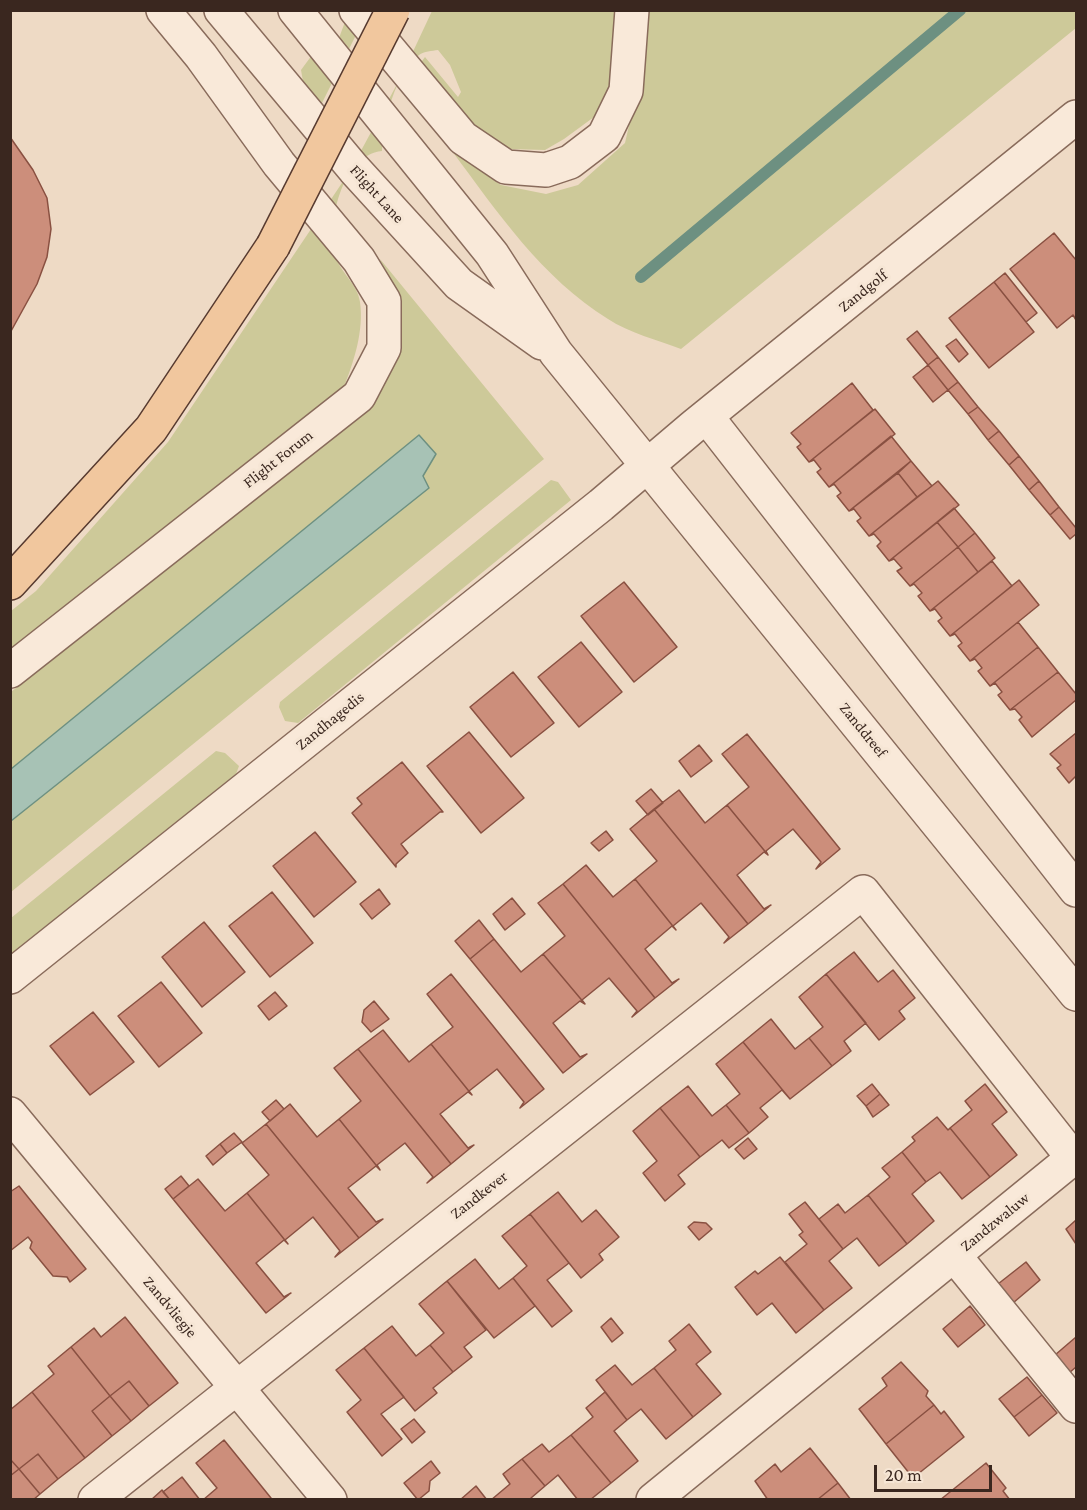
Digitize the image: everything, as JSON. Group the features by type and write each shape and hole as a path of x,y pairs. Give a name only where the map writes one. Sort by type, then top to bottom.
{"main road":[{"path":"10,583 151,429 273,246 393,10"}],"street":[{"path":"138,10 201,56"},
{"name":"Flight Forum","path":"10,671 358,396 384,348 384,301 359,260 279,164 201,56 163,10"},
{"name":"Flight Lane","path":"221,10 354,169 459,284 556,353"},
{"name":"Flight Lane","path":"295,10 492,254 556,353 649,466"},
{"path":"356,10 463,138 506,167 546,170 570,162 604,136 626,91 632,10"},
{"name":"Zandgolf","path":"649,466 1077,117"},
{"path":"707,417 1077,890"},
{"name":"Zandhagedis","path":"10,977 649,466"},
{"name":"Zanddreef","path":"649,466 1077,994"},
{"name":"Zandzwaluw","path":"653,1500 1073,1158 863,892"},
{"name":"Zandkever","path":"95,1500 863,892"},
{"name":"Zandvliegje","path":"10,1114 330,1500"},
{"path":"954,1255 1077,1406"}],"shaded area":[{"path":"349,11 368,11 319,109 305,93 301,70 315,51 339,38"},
{"path":"432,11 617,11 613,79 594,117 545,150 508,149 476,132 419,65 425,57 458,97 461,92 450,65 438,50 419,55 403,74 397,86 388,112 382,151 368,155 356,165 347,178 335,211 333,244 336,258 359,296 361,313 357,346 344,387 11,654 11,611 36,591 168,442 350,171 402,75"},
{"path":"647,11 1076,11 1076,28 681,349 616,324 584,303 562,284 522,243 452,151 501,185 546,194 578,185 625,143 645,55"},
{"path":"380,259 544,459 11,892 11,821 428,488 422,476 419,435 11,769 11,692 374,401 399,356 397,301"},
{"path":"419,435 436,454 423,476 429,488 11,821 11,769"},
{"path":"551,480 558,482 571,500 298,723 285,721 279,707 280,702"},
{"path":"216,751 225,753 239,766 236,774 11,960 11,918"}],"building":[{"path":"10,137 33,170 47,198 51,229 47,257 37,284 10,333"},
{"path":"1054,233 1076,260 1076,320 1073,315 1057,328 1010,269"},
{"path":"1005,273 1037,313 1026,322 994,282"},
{"path":"994,282 1034,332 989,368 949,318"},
{"path":"917,331 938,357 928,365 907,339"},
{"path":"956,339 968,354 959,362 946,346"},
{"path":"938,357 958,382 948,390 928,365"},
{"path":"928,365 948,390 933,402 913,377"},
{"path":"958,382 978,407 968,414 948,390"},
{"path":"852,383 873,410 809,462 797,447 801,444 791,433"},
{"path":"978,407 999,431 988,440 968,414"},
{"path":"875,409 895,434 829,487 817,472 821,469 814,460 809,462"},
{"path":"999,431 1019,456 1009,465 988,440"},
{"path":"891,436 911,461 849,511 837,496 841,493 834,484 829,487"},
{"path":"1019,456 1039,481 1029,490 1009,465"},
{"path":"911,461 932,486 917,497 898,473"},
{"path":"898,473 917,497 869,536 857,521 861,518 854,509 849,511"},
{"path":"938,481 959,505 889,561 877,546 881,542 874,534 869,536"},
{"path":"1039,481 1059,507 1050,515 1029,490"},
{"path":"1059,507 1076,528 1076,534 1070,539 1050,515"},
{"path":"954,508 975,533 958,547 937,522"},
{"path":"937,522 958,547 910,586 897,571 902,568 894,559 889,561"},
{"path":"975,533 995,558 978,572 958,547"},
{"path":"958,547 978,572 930,611 918,596 922,593 914,584 910,586"},
{"path":"992,561 1012,586 950,636 938,621 942,618 935,609 930,611"},
{"path":"1019,580 1039,605 970,661 958,646 962,643 955,634 950,636"},
{"path":"624,582 677,647 634,682 581,616"},
{"path":"1018,622 1038,647 990,686 978,671 982,668 975,659 970,661"},
{"path":"581,642 622,692 579,727 538,677"},
{"path":"1038,647 1058,672 1010,710 998,695 1002,692 995,683 990,686"},
{"path":"513,672 554,723 511,757 470,707"},
{"path":"1058,672 1076,694 1076,700 1032,737 1019,720 1022,717 1015,709 1010,710"},
{"path":"469,732 524,798 481,833 427,766"},
{"path":"1076,733 1076,776 1069,783 1057,768 1061,765 1050,754"},
{"path":"747,734 840,849 816,869 821,862 793,829 766,851 768,855 727,805 749,787 722,754"},
{"path":"699,745 712,761 691,777 679,761"},
{"path":"402,762 443,812 440,812 401,844 408,853 396,864 396,867 352,813 362,804 357,798"},
{"path":"651,789 663,803 648,815 636,801"},
{"path":"679,790 705,823 727,805 768,855 764,852 737,875 764,909 771,905 748,924 654,809"},
{"path":"654,809 748,924 724,943 729,937 701,903 673,926 676,930 635,879 657,861 630,829"},
{"path":"606,831 613,840 599,851 591,843"},
{"path":"315,832 356,882 314,917 273,866"},
{"path":"586,865 613,897 635,879 676,930 672,926 645,949 672,983 679,979 655,998 563,884"},
{"path":"563,884 655,998 632,1017 637,1011 609,978 582,1000 585,1004 543,954 565,936 538,903"},
{"path":"379,889 390,904 372,919 360,904"},
{"path":"272,892 313,943 270,977 229,926"},
{"path":"512,898 525,914 505,930 493,914"},
{"path":"479,920 494,939 470,959 455,941"},
{"path":"204,922 245,972 202,1007 162,957"},
{"path":"494,939 521,972 543,954 585,1004 580,1001 553,1023 580,1057 587,1054 563,1073 470,959"},
{"path":"854,952 878,982 893,970 915,998 899,1011 905,1019 879,1040 826,974"},
{"path":"451,974 544,1089 520,1108 524,1102 497,1069 469,1091 472,1095 431,1044 453,1027 427,994"},
{"path":"826,974 866,1023 844,1041 851,1051 832,1066 809,1038 823,1027 799,997"},
{"path":"161,982 202,1033 159,1067 118,1016"},
{"path":"275,992 287,1006 269,1020 258,1006"},
{"path":"374,1001 389,1019 371,1032 362,1022 364,1010"},
{"path":"93,1012 134,1062 90,1095 50,1046"},
{"path":"771,1019 795,1049 809,1038 832,1066 790,1099 743,1042"},
{"path":"383,1030 409,1062 431,1044 472,1095 468,1092 440,1114 468,1148 474,1145 451,1164 358,1049"},
{"path":"743,1042 790,1099 782,1090 760,1108 768,1117 749,1133 726,1105 740,1094 716,1064"},
{"path":"358,1049 451,1164 427,1183 433,1177 405,1143 377,1165 380,1170 339,1119 361,1101 334,1068"},
{"path":"872,1084 880,1094 866,1106 857,1096"},
{"path":"985,1084 1007,1112 992,1124 1017,1155 990,1177 950,1128 972,1110 965,1101"},
{"path":"688,1086 712,1116 726,1105 749,1133 729,1148 722,1140 700,1157 660,1108"},
{"path":"880,1094 889,1105 873,1117 866,1106"},
{"path":"276,1100 284,1109 270,1121 262,1112"},
{"path":"290,1104 317,1137 339,1119 380,1170 376,1166 348,1188 376,1222 383,1219 359,1238 266,1124"},
{"path":"660,1108 700,1157 678,1175 685,1184 665,1201 643,1173 657,1161 633,1131"},
{"path":"937,1117 948,1130 950,1128 990,1177 962,1199 940,1172 926,1182 902,1152 915,1141 912,1137"},
{"path":"266,1124 359,1238 335,1257 340,1251 313,1217 285,1240 288,1244 247,1193 269,1175 242,1143"},
{"path":"234,1133 242,1142 227,1153 220,1144"},
{"path":"748,1138 757,1149 744,1159 735,1149"},
{"path":"220,1144 227,1153 213,1165 206,1156"},
{"path":"902,1152 926,1182 912,1194 934,1221 907,1244 868,1195 890,1177 882,1168"},
{"path":"181,1176 189,1186 173,1199 165,1189"},
{"path":"198,1179 225,1211 247,1193 288,1244 284,1240 256,1263 284,1297 291,1293 266,1313 173,1199"},
{"path":"19,1186 86,1269 70,1282 67,1277 53,1276 30,1248 32,1242 28,1237 10,1251 10,1192"},
{"path":"558,1192 582,1222 596,1210 619,1237 599,1254 603,1260 581,1278 530,1214"},
{"path":"868,1195 907,1244 879,1266 857,1238 843,1249 819,1219 838,1204 845,1213"},
{"path":"805,1202 843,1249 829,1261 852,1288 824,1310 785,1262 807,1244 799,1235 803,1232 789,1214"},
{"path":"530,1214 569,1263 547,1280 572,1311 552,1327 513,1278 527,1266 502,1236"},
{"path":"1076,1220 1076,1244 1066,1229"},
{"path":"694,1222 706,1223 712,1229 699,1240 688,1227"},
{"path":"780,1257 824,1310 796,1333 772,1303 757,1315 735,1287 755,1271 758,1274"},
{"path":"475,1259 499,1289 513,1278 535,1306 494,1338 447,1281"},
{"path":"1026,1262 1040,1280 1013,1303 998,1284"},
{"path":"447,1281 486,1330 464,1347 472,1357 453,1372 430,1345 444,1333 419,1304"},
{"path":"970,1306 985,1325 958,1347 943,1329"},
{"path":"125,1317 178,1383 149,1406 129,1381 110,1396 71,1347 94,1328 101,1337"},
{"path":"611,1318 623,1333 612,1342 601,1327"},
{"path":"689,1324 711,1352 696,1364 721,1394 693,1417 654,1368 676,1350 669,1341"},
{"path":"392,1326 416,1356 430,1345 453,1372 433,1388 437,1393 415,1411 364,1348"},
{"path":"1076,1337 1076,1367 1069,1373 1055,1355"},
{"path":"71,1347 110,1396 92,1411 112,1436 85,1458 32,1392 54,1374 48,1366"},
{"path":"364,1348 404,1397 381,1414 402,1439 382,1456 347,1412 361,1400 336,1370"},
{"path":"901,1362 928,1391 926,1396 934,1405 886,1444 859,1409 887,1386 882,1378"},
{"path":"615,1365 632,1385 654,1368 693,1417 666,1439 641,1409 627,1420 596,1380"},
{"path":"1027,1377 1042,1395 1014,1417 999,1399"},
{"path":"129,1381 149,1406 131,1421 110,1396"},
{"path":"32,1392 85,1458 58,1479 38,1454 19,1469 10,1459 10,1410"},
{"path":"605,1392 627,1420 614,1431 638,1461 611,1483 571,1435 593,1417 586,1408"},
{"path":"1042,1395 1057,1413 1029,1436 1014,1417"},
{"path":"110,1396 131,1421 112,1436 92,1411"},
{"path":"934,1405 941,1414 944,1411 964,1437 913,1478 886,1444"},
{"path":"414,1419 425,1432 412,1443 401,1429"},
{"path":"571,1435 611,1483 590,1500 578,1500 558,1475 545,1486 522,1459 542,1444 549,1452"},
{"path":"224,1440 271,1498 269,1500 203,1500 217,1488 196,1463"},
{"path":"810,1448 838,1483 817,1500 768,1500 755,1481 775,1464 781,1472"},
{"path":"38,1454 58,1479 40,1494 19,1469"},
{"path":"10,1459 19,1469 10,1476"},
{"path":"522,1459 545,1486 531,1498 532,1500 491,1500 510,1484 503,1474"},
{"path":"431,1461 440,1473 430,1481 429,1491 418,1500 404,1483"},
{"path":"986,1463 1006,1488 1003,1491 1010,1500 940,1500"},
{"path":"19,1469 40,1494 33,1500 13,1500 10,1497 10,1476"},
{"path":"182,1477 200,1500 170,1500 163,1492"},
{"path":"838,1483 851,1500 817,1500"},
{"path":"476,1486 487,1500 460,1500"},
{"path":"162,1490 170,1500 151,1500"}],"waterway":[{"path":"641,277 960,10"}]}
